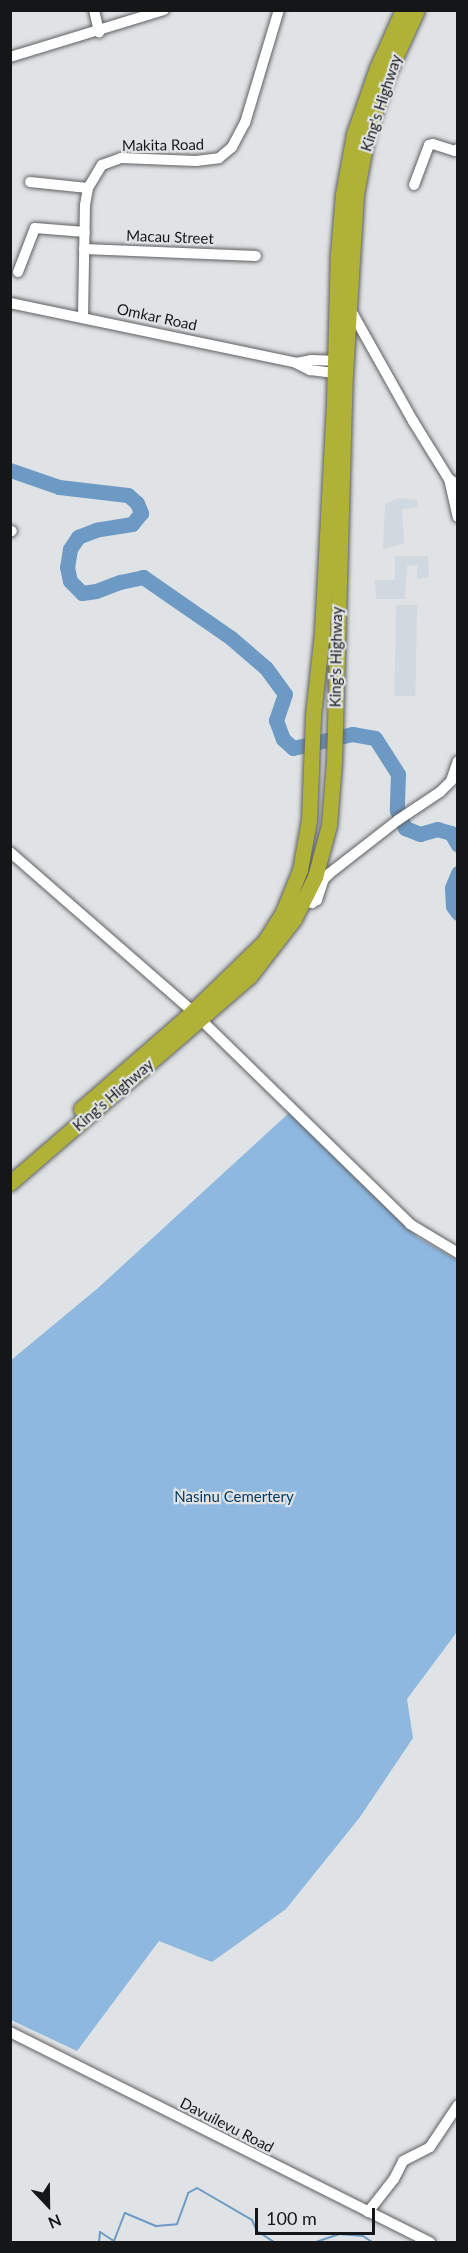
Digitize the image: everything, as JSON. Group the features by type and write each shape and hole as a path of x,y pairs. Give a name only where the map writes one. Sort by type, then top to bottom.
{"highway":[{"name":"King's Highway","path":"10,1170 196,1015 249,977 273,949 305,900 315,877 328,825 334,761 340,367 338,254 343,194 354,134 377,68 403,10"},
{"name":"King's Highway","path":"10,1183 196,1015 265,941 283,912 302,860 309,820 313,715 322,632 340,367 349,306 356,194 367,135 388,73 417,10"}],"street":[{"path":"94,10 99,32"},
{"path":"10,57 99,32 164,10"},
{"name":"Makita Road","path":"88,188 102,165 120,159 196,161 219,158 232,147 245,123 279,10"},
{"path":"414,185 429,145 433,144 455,151 458,149"},
{"path":"30,182 88,188 83,318"},
{"path":"18,272 35,228 85,232"},
{"name":"Macau Street","path":"84,249 256,256"},
{"name":"Omkar Road","path":"10,303 296,363 310,369 340,367"},
{"path":"349,306 453,482 458,517"},
{"path":"305,900 312,903 317,900 324,879 451,781 458,761"},
{"path":"10,852 196,1015 410,1224 458,1253"},
{"name":"Davuilevu Road","path":"10,2032 430,2242"},
{"path":"368,2212 394,2179 403,2161 430,2146 458,2105"}],"shaded area":[{"path":"399,498 417,500 417,507 402,509 404,544 383,549 385,504"},
{"path":"395,556 428,556 429,577 417,579 417,565 407,566 405,599 376,599 375,580 395,580"},
{"path":"396,605 417,605 415,696 394,696"}],"green space":[{"name":"Nasinu Cemertery","path":"289,1113 417,1237 457,1260 457,1632 407,1699 413,1738 360,1817 286,1909 212,1962 159,1941 77,2051 11,2020 10,1361 98,1288"}],"waterway":[{"path":"10,470 59,487 128,495 137,503 141,513 132,524 96,530 78,537 70,549 67,567 70,581 82,593 143,577 231,638 266,668 285,694 276,720 283,739 293,748 352,734 375,738 398,774 397,810 405,828 420,834 437,829 451,833 458,845"},
{"path":"458,873 452,888 453,906 458,913"},
{"path":"99,2242 100,2232 114,2241 125,2213 156,2226 177,2224 188,2193 197,2188 252,2220 257,2231 274,2242 288,2242"},
{"path":"316,2242 339,2234 363,2236 372,2242"}]}
